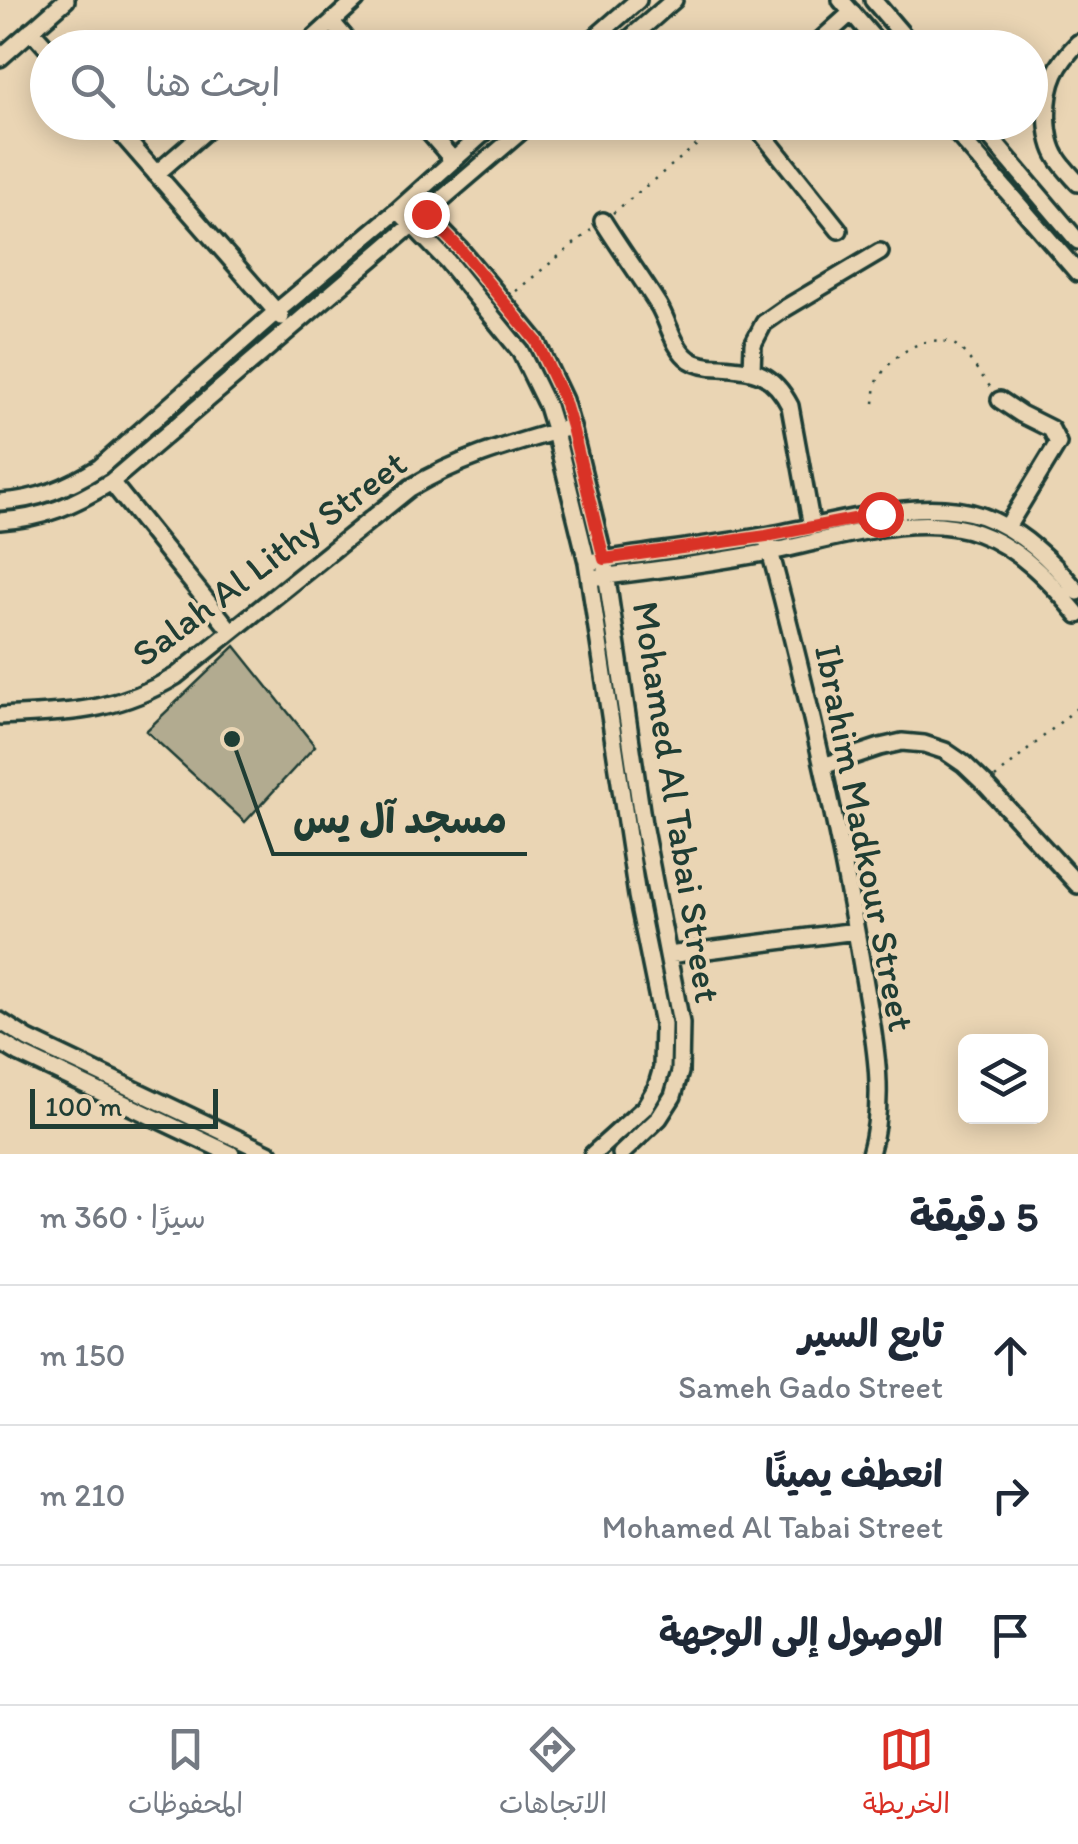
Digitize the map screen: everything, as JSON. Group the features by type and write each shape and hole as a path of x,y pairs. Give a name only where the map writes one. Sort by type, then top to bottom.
{"street":[{"path":"31,30 66,0"},
{"path":"323,30 356,0"},
{"path":"604,30 638,0"},
{"path":"640,30 674,0"},
{"path":"874,0 899,30"},
{"path":"885,13 900,0"},
{"path":"827,30 846,6 867,30"},
{"path":"332,22 339,30"},
{"path":"2,52 30,31"},
{"path":"1078,42 1054,76 1049,102 1049,132 1055,156 1078,183"},
{"path":"127,140 290,328"},
{"path":"156,174 195,140"},
{"path":"436,140 453,160"},
{"path":"0,502 32,499 69,486 100,467 476,140"},
{"path":"0,521 38,517 76,503 111,482 511,140"},
{"path":"767,140 839,230"},
{"path":"963,140 1078,274"},
{"path":"993,140 1078,241"},
{"name":"Mohamed Al Tabai Street","path":"410,198 460,249 536,341 564,400 606,568 655,893 681,1023 680,1072 672,1096 659,1118 621,1154"},
{"name":"Mohamed Al Tabai Street","path":"398,210 447,260 520,351 556,432 588,570 638,896 663,1024 662,1068 656,1088 644,1108 593,1154"},
{"path":"603,221 662,310 677,346 689,360 706,366 752,370 772,379 782,392 790,406 812,527"},
{"path":"752,370 753,344 764,323 880,252"},
{"path":"1000,400 1051,429 1058,443 1007,527"},
{"name":"Salah Al Lithy Street","path":"0,716 78,711 130,700 176,676 410,488 476,455 572,427"},
{"path":"111,482 231,631"},
{"path":"769,544 812,527 880,514 948,509 1007,527 1037,550 1078,592"},
{"path":"588,570 914,524 946,525 977,532 1003,545 1053,586 1078,616"},
{"name":"Ibrahim Madkour Street","path":"769,544 823,766 856,932 880,1088 877,1130 870,1154"},
{"path":"823,766 902,742 946,751 986,785 1078,885"},
{"path":"638,896 655,893"},
{"path":"668,955 856,932"},
{"path":"0,1020 28,1039 270,1154"},
{"path":"0,1042 231,1154"}],"path":[{"path":"874,403 876,382 891,363 905,350 938,341 958,346 1000,400"},
{"path":"986,785 1078,707"}],"building":[{"path":"235,646 315,746 245,822 146,731"}],"place":[{"name":"مسجد آل يس","path":"232,739"}],"route":[{"path":"426,214 536,341 564,400 604,559 766,536 880,514"}]}
